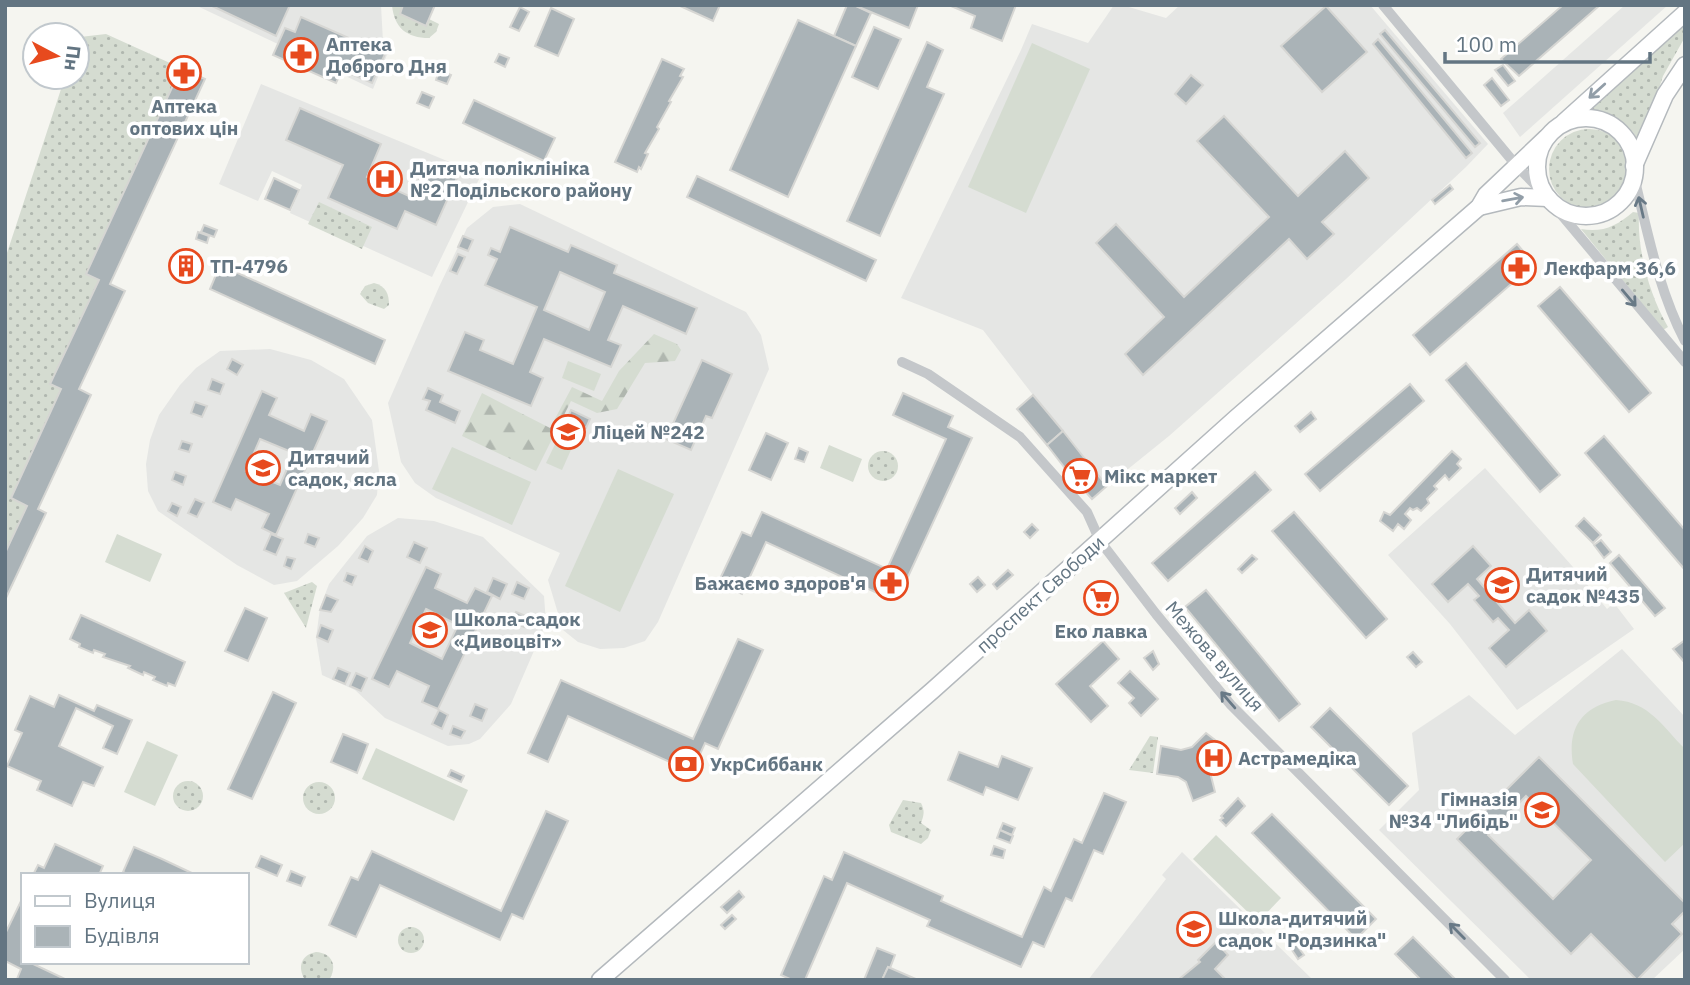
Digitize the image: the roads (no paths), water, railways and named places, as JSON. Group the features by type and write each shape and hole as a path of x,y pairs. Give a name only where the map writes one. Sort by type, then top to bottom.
{"street":[{"path":"1383,5 1685,362"},
{"path":"1685,13 1546,138 1537,164 1539,182 1551,203 1583,216 1602,213 1619,203 1626,195 1665,95 1685,65"},
{"path":"1560,125 1590,118 1609,124 1625,138 1633,156 1634,172 1656,270 1671,314 1685,341"},
{"name":"проспект Свободи","path":"600,980 933,690 1246,409 1479,207 1486,195 1546,138"},
{"name":"проспект Свободи","path":"1479,207 1521,197 1551,203"},
{"name":"Межова вулиця","path":"902,362 928,374 1020,437 1087,512 1100,541 1231,705 1505,980"}],"place":[{"name":"Аптека Доброго Дня","path":"301,55"},
{"name":"Аптека оптових цін","path":"184,73"},
{"name":"Дитяча поліклініка №2 Подільского району","path":"385,179"},
{"name":"ТП-4796","path":"186,266"},
{"name":"Лекфарм 36,6","path":"1519,268"},
{"name":"Ліцей №242","path":"568,432"},
{"name":"Дитячий садок, ясла","path":"263,468"},
{"name":"Мікс маркет","path":"1080,476"},
{"name":"Бажаємо здоров'я","path":"891,583"},
{"name":"Дитячий садок №435","path":"1502,585"},
{"name":"Еко лавка","path":"1101,598"},
{"name":"Школа-садок «Дивоцвіт»","path":"430,630"},
{"name":"Астрамедіка","path":"1214,758"},
{"name":"УкрСиббанк","path":"686,764"},
{"name":"Гімназія №34 \"Либідь\"","path":"1542,810"},
{"name":"Школа-дитячий садок \"Родзинка\"","path":"1194,929"}]}
